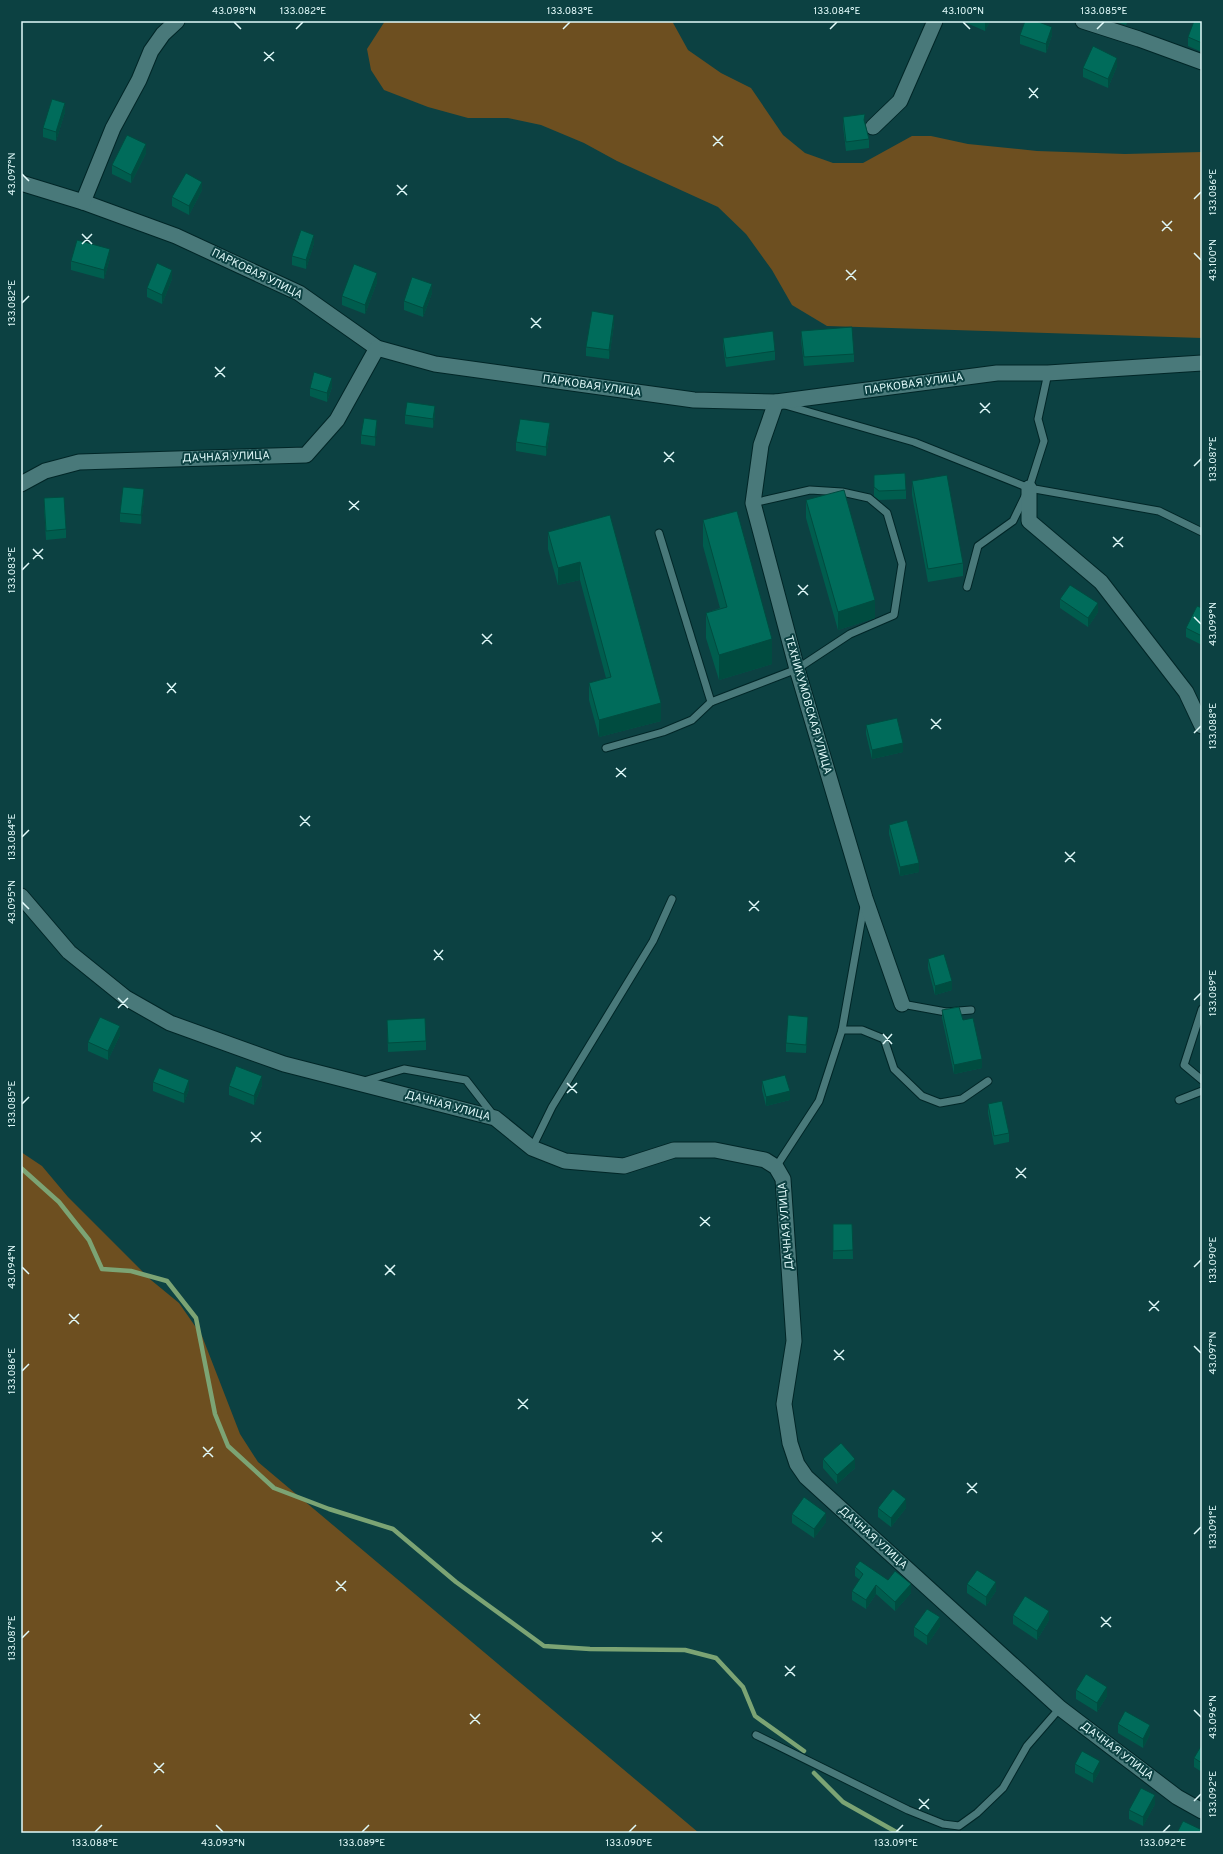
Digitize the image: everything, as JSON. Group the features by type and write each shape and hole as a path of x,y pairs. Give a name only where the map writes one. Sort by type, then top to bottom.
{"street":[{"path":"84,202 113,128 139,80 151,51 163,34 178,21"},
{"path":"873,127 900,101 935,21"},
{"path":"1083,21 1139,39 1202,62"},
{"name":"ПАРКОВАЯ УЛИЦА","path":"21,183 84,202 176,236 299,292 377,348 435,364 694,400 776,402 997,373 1048,373 1202,363"},
{"name":"ДАЧНАЯ УЛИЦА","path":"21,484 45,472 79,462 306,455 337,420 377,348"},
{"name":"ТЕХНИКУМОВСКАЯ УЛИЦА","path":"776,402 761,446 753,503 797,669 865,898 902,1004"},
{"path":"1029,488 1029,521 1101,582 1186,692 1202,726"},
{"name":"ДАЧНАЯ УЛИЦА","path":"21,896 69,952 126,998 170,1022 284,1064 495,1118 532,1148 565,1161 624,1166 674,1150 715,1150 765,1160 776,1167 783,1179 794,1342 784,1404 790,1443 797,1464 806,1477 1060,1708 1177,1797 1202,1811"}],"lane":[{"path":"967,587 978,546 1013,521 1029,488 1044,442 1038,418 1048,373"},
{"path":"776,402 914,442 1029,488 1159,511 1202,532"},
{"path":"606,748 663,732 692,720 711,702 797,669 850,634 894,615 902,564 887,513 869,498 842,492 810,490 753,503"},
{"path":"659,533 711,702"},
{"path":"776,1167 819,1101 842,1030 865,898"},
{"path":"532,1148 552,1107 653,941 672,899"},
{"path":"902,1004 946,1012 971,1010"},
{"path":"1202,1009 1184,1065 1202,1080"},
{"path":"842,1030 862,1030 884,1039 894,1069 922,1096 940,1103 962,1099 988,1080"},
{"path":"358,1083 404,1069 434,1073 466,1080 495,1118"},
{"path":"1179,1100 1202,1091"},
{"path":"756,1735 908,1810 943,1824 959,1826 977,1813 1003,1788 1027,1746 1060,1708"}],"shaded area":[{"path":"385,21 672,21 688,50 721,73 751,88 783,135 805,153 833,163 863,163 912,136 931,136 968,144 1037,151 1125,154 1202,152 1202,338 827,326 792,305 772,270 746,234 718,207 617,161 584,143 541,125 508,118 468,118 428,107 384,90 371,70 367,49"},
{"path":"21,1152 42,1166 68,1197 151,1280 179,1303 202,1336 240,1434 258,1462 699,1833 21,1833"}],"building":[{"path":"1025,21 1036,21 1052,27 1046,44 1020,35"},
{"path":"1194,21 1202,21 1202,43 1188,37"},
{"path":"1093,46 1117,58 1108,79 1083,68"},
{"path":"52,99 65,103 56,132 43,128"},
{"path":"865,114 864,120 869,139 846,142 843,117"},
{"path":"127,135 146,144 131,175 112,165"},
{"path":"186,173 202,182 189,206 172,197"},
{"path":"301,230 314,235 306,260 292,256"},
{"path":"77,240 110,249 104,270 71,261"},
{"path":"157,263 172,270 162,295 147,288"},
{"path":"354,264 377,273 365,305 342,296"},
{"path":"412,277 432,284 423,308 404,301"},
{"path":"592,311 614,315 609,350 586,347"},
{"path":"852,327 854,354 804,357 801,331"},
{"path":"773,331 775,351 726,358 723,338"},
{"path":"314,372 332,378 327,393 310,388"},
{"path":"407,402 435,406 433,419 405,415"},
{"path":"364,418 377,420 375,437 361,435"},
{"path":"520,419 550,423 546,447 516,442"},
{"path":"905,473 906,490 879,491 874,487 874,475"},
{"path":"947,475 963,563 928,569 912,481"},
{"path":"123,487 144,489 141,515 120,513"},
{"path":"844,490 875,600 838,612 806,500"},
{"path":"64,497 66,529 46,531 44,498"},
{"path":"737,511 772,639 719,655 706,613 727,607 703,520"},
{"path":"610,515 661,703 599,720 589,683 611,677 580,562 558,568 548,532"},
{"path":"1070,585 1098,603 1088,618 1060,599"},
{"path":"1197,606 1202,608 1202,636 1186,628"},
{"path":"897,718 903,743 872,750 866,725"},
{"path":"907,820 919,863 900,867 889,825"},
{"path":"944,954 952,981 935,986 928,959"},
{"path":"959,1007 963,1020 973,1018 982,1059 954,1065 942,1010"},
{"path":"788,1015 808,1017 806,1045 786,1043"},
{"path":"100,1017 120,1026 108,1051 88,1042"},
{"path":"425,1018 426,1041 388,1043 387,1020"},
{"path":"236,1066 262,1076 254,1096 229,1086"},
{"path":"159,1068 189,1080 184,1094 153,1082"},
{"path":"785,1075 790,1091 766,1097 762,1081"},
{"path":"1002,1101 1009,1133 994,1136 988,1104"},
{"path":"833,1224 852,1224 853,1250 833,1251"},
{"path":"841,1443 855,1459 837,1475 823,1459"},
{"path":"893,1489 906,1499 891,1518 878,1508"},
{"path":"804,1497 826,1513 814,1529 792,1514"},
{"path":"860,1561 888,1580 895,1571 911,1584 895,1602 876,1585 866,1600 852,1591 863,1574 855,1567"},
{"path":"977,1570 996,1582 986,1597 967,1584"},
{"path":"1025,1596 1049,1611 1037,1631 1013,1615"},
{"path":"927,1609 940,1617 927,1636 914,1627"},
{"path":"1086,1674 1107,1687 1097,1703 1076,1690"},
{"path":"1125,1711 1150,1725 1143,1739 1118,1724"},
{"path":"1202,1746 1202,1763 1194,1758"},
{"path":"1082,1751 1100,1761 1093,1774 1075,1764"},
{"path":"1141,1788 1155,1795 1143,1817 1129,1810"},
{"path":"1183,1821 1202,1830 1202,1833 1177,1833"}],"waterway":[{"path":"21,1168 59,1202 89,1240 102,1269 131,1271 167,1281 196,1318 215,1414 228,1446 274,1488 329,1509 393,1529 456,1582 544,1646 590,1649 685,1650 716,1658 743,1687 755,1716 804,1751"},
{"path":"814,1773 843,1802 898,1833"}]}
